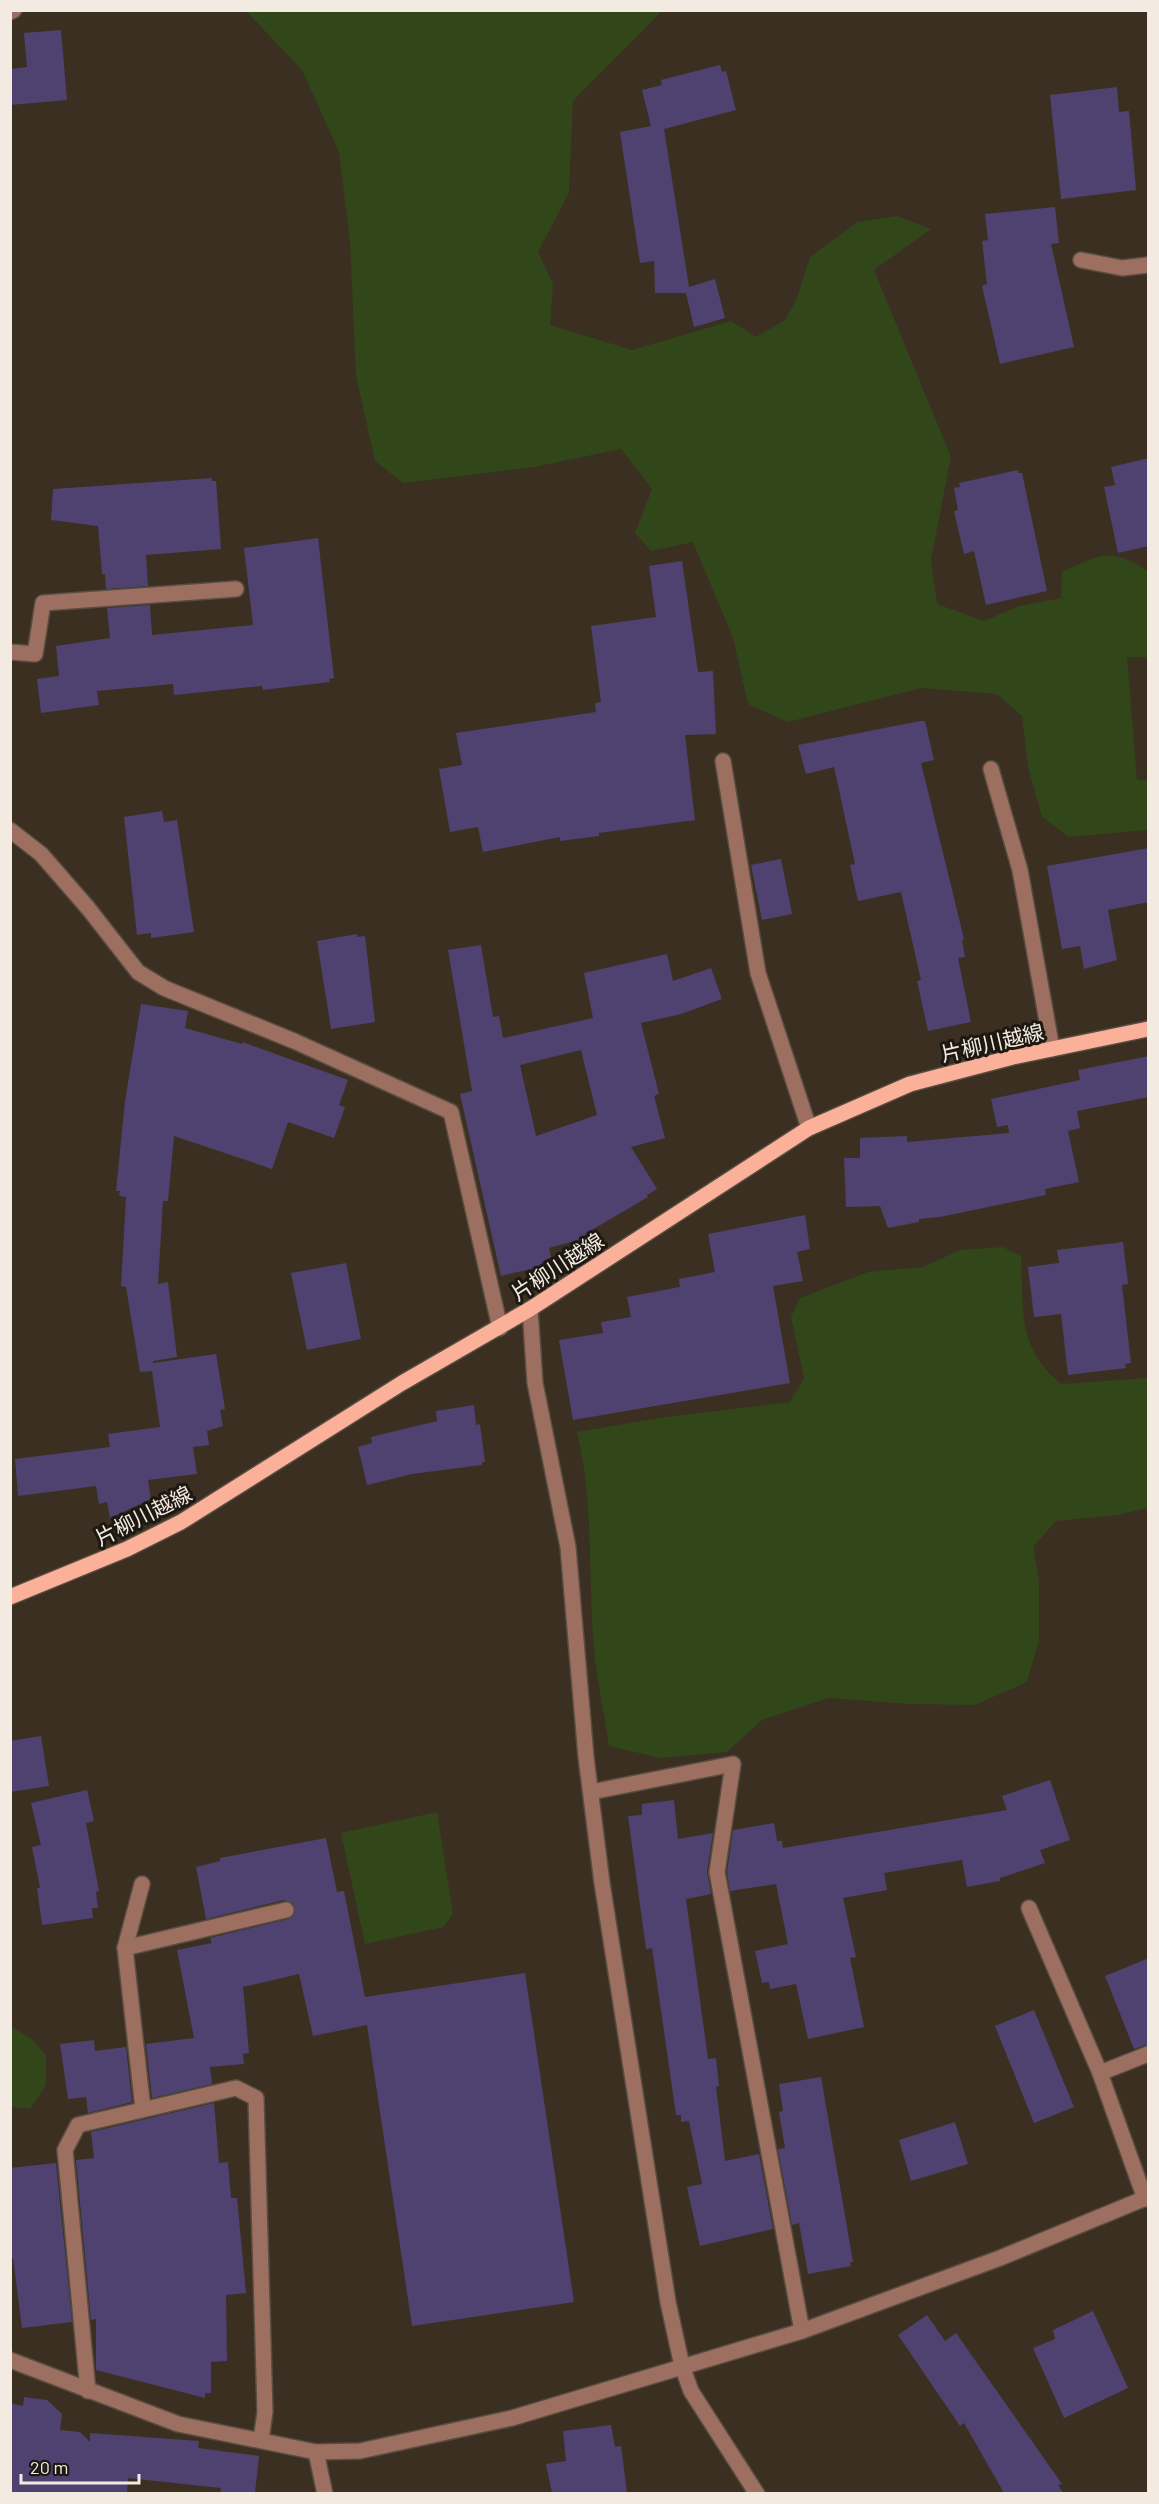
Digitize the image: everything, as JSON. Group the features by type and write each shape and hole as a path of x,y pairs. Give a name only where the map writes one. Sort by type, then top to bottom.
{"main road":[{"name":"片柳川越線","path":"10,1597 127,1549 182,1522 402,1383 500,1328 809,1128 910,1084 1052,1049 1149,1029"}],"street":[{"path":"1081,260 1122,268 1149,265"},
{"path":"10,652 35,654 43,603 236,589"},
{"path":"723,761 758,973 809,1128"},
{"path":"992,770 1020,870 1052,1049"},
{"path":"10,830 41,854 138,972 164,988 294,1041 451,1112 500,1328"},
{"path":"530,1309 535,1383 568,1547 602,1883 668,2302 682,2366 691,2391 757,2493"},
{"path":"591,1792 733,1764 717,1872 802,2331"},
{"path":"142,1884 125,1948 143,2109"},
{"path":"10,2360 178,2424 316,2452 360,2451 512,2418 802,2331 1000,2258 1147,2198 1100,2073 1029,1908"},
{"path":"125,1948 286,1910"},
{"path":"1100,2073 1149,2054"},
{"path":"88,2391 65,2150 78,2125 236,2088 256,2098 265,2412 261,2440"},
{"path":"316,2452 325,2493"}],"green space":[{"path":"246,11 662,11 573,101 569,193 538,252 553,284 550,325 632,350 731,321 756,337 785,320 797,298 810,257 857,222 897,216 931,229 874,270 951,457 931,559 937,604 984,621 1019,606 1061,598 1062,572 1096,557 1124,558 1148,571 1148,657 1127,657 1137,780 1148,780 1148,830 1069,837 1042,817 1028,767 1022,716 997,694 921,688 788,722 748,704 733,638 693,542 651,551 635,533 652,489 621,449 534,467 403,483 375,461 356,376 350,242 339,152 302,70"},
{"path":"1003,1247 1021,1256 1023,1310 1029,1341 1046,1370 1061,1384 1148,1378 1148,1508 1117,1515 1056,1521 1033,1547 1039,1582 1039,1640 1027,1682 975,1705 907,1704 829,1698 762,1720 727,1752 660,1758 609,1746 595,1660 586,1488 577,1432 666,1417 790,1402 804,1378 791,1317 800,1298 868,1272 923,1267 960,1250"},
{"path":"437,1812 453,1914 443,1927 365,1944 341,1833"},
{"path":"10,2026 32,2039 46,2055 46,2085 30,2109 11,2107"}],"building":[{"path":"61,30 67,100 10,105 10,69 27,67 24,33"},
{"path":"720,65 722,72 726,71 736,110 664,129 689,287 715,279 725,318 694,327 686,293 655,293 654,261 640,263 620,132 651,126 642,90 662,85 661,80"},
{"path":"1117,87 1119,112 1129,111 1136,190 1061,199 1050,95"},
{"path":"1055,207 1059,243 1051,244 1074,347 1000,364 982,286 987,284 982,241 988,240 985,214"},
{"path":"1149,458 1149,546 1118,553 1104,487 1115,485 1111,467"},
{"path":"1018,470 1018,473 1022,473 1047,591 986,605 974,551 964,554 954,511 958,510 954,488 960,487 959,483"},
{"path":"212,478 212,481 216,481 221,549 146,555 148,586 106,589 105,574 102,574 98,526 51,520 53,489"},
{"path":"318,538 334,678 329,679 330,682 263,690 262,686 174,695 173,684 97,691 99,705 41,713 37,679 59,676 56,646 110,638 107,608 150,605 152,635 253,625 244,548"},
{"path":"682,561 698,672 713,671 716,734 685,735 695,820 599,833 599,836 560,841 560,837 483,852 478,827 450,832 439,769 462,765 456,733 596,712 595,703 601,702 591,626 656,617 649,566"},
{"path":"925,721 934,760 921,763 964,939 962,940 965,957 958,958 971,1022 928,1031 917,981 921,980 901,892 858,901 850,865 855,864 834,767 806,774 798,745"},
{"path":"162,811 164,822 177,820 194,932 151,938 151,933 137,935 124,817"},
{"path":"1149,848 1149,902 1108,910 1117,960 1084,969 1080,946 1062,949 1047,866"},
{"path":"781,859 792,914 762,920 751,865"},
{"path":"357,934 357,937 365,936 375,1022 331,1029 317,941"},
{"path":"481,945 493,1017 499,1016 503,1038 593,1018 584,973 667,954 673,981 711,968 722,999 681,1014 641,1023 659,1094 654,1096 665,1138 631,1147 657,1189 647,1195 648,1197 585,1234 585,1238 549,1248 551,1257 542,1262 543,1266 501,1276 460,1094 472,1091 448,950","holes":["581,1050 597,1115 536,1136 520,1065"]},
{"path":"141,1004 188,1011 185,1028 242,1044 242,1042 348,1080 339,1105 345,1107 334,1138 288,1122 272,1169 174,1136 168,1201 163,1201 158,1284 168,1282 177,1357 153,1361 153,1363 216,1354 225,1409 220,1410 223,1426 207,1431 209,1445 193,1447 197,1474 148,1480 151,1499 110,1518 107,1502 99,1504 96,1486 18,1496 15,1459 110,1447 108,1434 160,1427 152,1371 140,1372 126,1287 121,1286 126,1197 119,1196 120,1191 116,1191 125,1101"},
{"path":"1149,1056 1149,1097 1077,1111 1080,1128 1068,1131 1079,1182 1045,1189 1046,1195 940,1217 919,1219 919,1222 888,1228 880,1206 846,1207 844,1158 860,1158 860,1138 907,1136 907,1142 1009,1133 1008,1125 997,1127 991,1099 1080,1080 1078,1070"},
{"path":"805,1215 810,1249 797,1252 803,1281 773,1286 790,1383 573,1420 559,1340 603,1333 601,1322 631,1317 627,1297 680,1287 679,1279 715,1272 708,1234"},
{"path":"1123,1242 1128,1284 1122,1285 1131,1363 1125,1364 1126,1368 1068,1375 1061,1314 1034,1317 1028,1267 1059,1263 1057,1250"},
{"path":"346,1263 361,1339 307,1350 291,1273"},
{"path":"474,1405 476,1425 480,1424 485,1462 482,1462 482,1465 412,1474 367,1485 358,1447 372,1443 371,1437 437,1421 436,1411"},
{"path":"41,1736 49,1786 10,1792 10,1741"},
{"path":"1050,1780 1070,1840 1040,1850 1045,1863 1000,1878 1000,1881 967,1887 962,1860 884,1873 887,1890 843,1898 856,1957 850,1958 864,2027 808,2039 796,1984 770,1989 769,1982 762,1983 755,1951 788,1944 776,1884 730,1891 727,1872 733,1830 774,1823 777,1841 782,1841 783,1848 1007,1810 1002,1796"},
{"path":"87,1790 94,1821 86,1823 99,1891 96,1892 98,1908 92,1908 93,1918 42,1925 37,1888 40,1888 32,1847 41,1845 31,1803"},
{"path":"674,1800 678,1839 713,1833 707,1871 711,1894 686,1899 708,2059 716,2058 719,2086 716,2087 725,2161 759,2154 773,2229 700,2246 687,2187 702,2184 689,2121 681,2122 681,2115 676,2115 652,1948 646,1949 628,1816 642,1815 642,1804"},
{"path":"326,1838 337,1892 344,1891 365,1997 525,1973 574,2302 412,2326 367,2025 313,2036 299,1974 243,1987 249,2053 243,2054 244,2064 210,2067 212,2084 152,2098 146,2044 194,2038 177,1950 212,1943 210,1938 288,1919 295,1912 293,1904 284,1900 206,1919 196,1867 220,1861 220,1858"},
{"path":"1149,1958 1149,2044 1134,2049 1105,1976"},
{"path":"1034,2010 1074,2107 1034,2123 995,2026"},
{"path":"94,2040 95,2051 126,2047 132,2102 88,2113 86,2097 68,2099 60,2044"},
{"path":"821,2077 853,2262 850,2262 851,2266 808,2274 799,2223 792,2225 778,2149 785,2148 779,2112 783,2111 779,2084"},
{"path":"214,2103 219,2163 228,2162 231,2198 237,2198 246,2293 226,2295 227,2361 211,2362 211,2393 205,2393 205,2398 96,2370 96,2319 91,2320 76,2160 94,2158 91,2132"},
{"path":"955,2122 968,2164 911,2181 899,2140"},
{"path":"56,2163 72,2322 22,2328 13,2258 10,2258 10,2168"},
{"path":"1093,2311 1128,2388 1064,2418 1033,2348 1055,2339 1053,2330"},
{"path":"927,2315 945,2341 956,2333 1062,2484 1058,2485 1063,2493 1004,2493 964,2423 960,2426 898,2335"},
{"path":"24,2397 47,2400 62,2414 60,2430 80,2432 90,2442 90,2433 199,2441 198,2448 259,2456 255,2493 220,2493 221,2488 128,2478 127,2493 10,2493 10,2403 23,2406"},
{"path":"611,2425 615,2447 621,2446 627,2493 552,2493 546,2464 566,2461 563,2431"}]}
